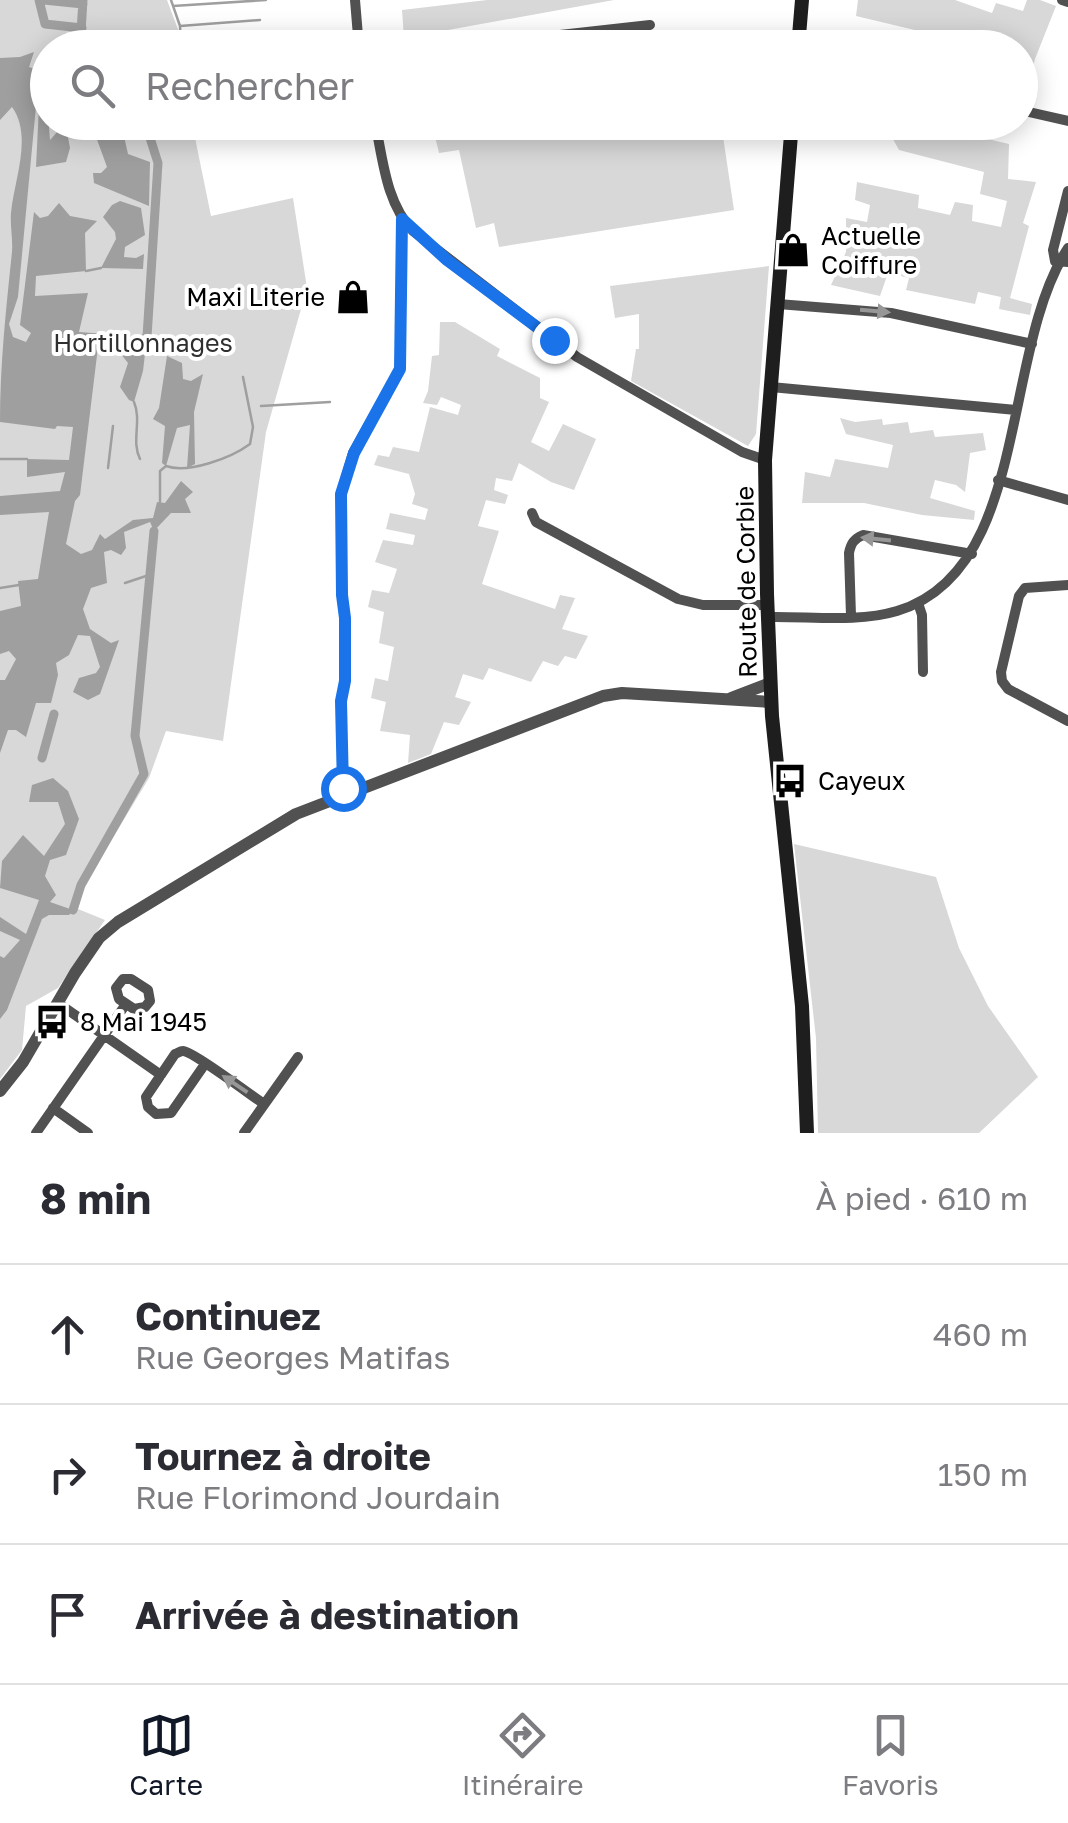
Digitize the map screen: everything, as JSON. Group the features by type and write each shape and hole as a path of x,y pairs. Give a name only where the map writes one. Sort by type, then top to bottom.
{"main road":[{"path":"800,30 802,0"},
{"name":"Route de Corbie","path":"791,140 765,460 771,702 802,1006 807,1133"}],"street":[{"path":"355,0 358,30"},
{"path":"600,30 650,25"},
{"path":"1038,114 1068,121"},
{"path":"343,796 341,701 345,681 345,618 341,494 354,453 400,369 402,219 390,191 379,140"},
{"path":"1063,262 1055,261 1053,250 1067,197"},
{"path":"402,219 447,260 576,357 742,452 765,460"},
{"path":"532,513 536,522 678,599 703,606 851,616 895,612 918,603 948,584 972,554 987,526 1044,296 1068,248"},
{"path":"778,304 891,312 1032,344"},
{"path":"771,387 1016,410"},
{"path":"998,480 1068,500"},
{"path":"851,616 849,553 850,544 858,537 972,554"},
{"path":"1068,585 1026,588 1019,596 1001,672 1008,689 1068,721"},
{"path":"918,603 923,672"},
{"path":"728,699 770,683"},
{"path":"0,1091 23,1062 99,938 138,909 296,814 602,696 622,693 771,702"},
{"path":"58,1003 161,1075"},
{"path":"36,1133 126,1004"},
{"path":"205,1064 171,1113 151,1112 146,1097 176,1054 183,1051 205,1064 264,1104"},
{"path":"244,1133 298,1058"},
{"path":"53,1108 88,1133"}],"green space":[{"name":"Hortillonnages","path":"0,0 167,0 178,30 30,30 30,140 195,140 211,216 293,198 307,288 266,432 223,741 166,731 149,778 85,884 78,909 105,920 58,988 26,1006 22,1050 0,1079"},
{"path":"487,0 614,0 448,30 403,30 402,10"},
{"path":"858,0 955,0 992,13 996,3 1023,11 1027,0 1056,6 1038,51 1038,30 915,30 856,16"},
{"path":"436,140 724,140 734,210 499,247 494,223 476,228 459,150 439,153"},
{"path":"894,140 992,140 1009,144 1008,179 1036,182 1023,223 1029,226 1010,298 1032,304 1030,315 999,309 1001,297 978,292 975,304 906,290 909,278 888,273 880,296 831,285 846,252 846,218 867,222 870,205 855,200 857,182 919,195 918,208 950,215 955,202 973,205 972,221 1001,227 1007,201 980,194 984,172 899,150"},
{"path":"769,266 756,434 748,446 631,381 639,349 639,314 615,318 610,286"},
{"path":"440,322 455,322 500,349 497,356 540,378 540,398 549,402 531,442 549,451 563,424 596,439 574,490 519,463 512,481 496,478 494,490 508,495 505,504 486,500 478,526 499,531 482,584 555,609 560,595 575,598 562,629 588,636 576,659 565,656 558,666 543,661 531,682 489,668 483,680 463,674 455,697 471,702 459,725 444,722 431,754 408,763 410,735 380,731 386,702 371,698 375,678 388,681 394,647 379,643 384,612 368,607 372,590 389,593 397,569 375,562 383,540 413,545 415,535 386,529 390,513 425,520 428,509 412,504 415,494 409,474 374,465 378,455 389,457 393,447 419,452 430,407 458,415 461,405 441,397 437,405 423,403 432,356 439,355"},
{"path":"840,418 855,422 882,419 883,425 908,422 910,433 933,430 935,437 983,433 986,450 970,453 965,492 956,485 935,480 930,498 975,511 974,520 922,515 864,503 802,503 805,472 830,477 835,459 888,468 893,445 846,434"},
{"path":"794,844 936,877 959,948 988,1006 1038,1077 979,1133 818,1133 816,1038"}],"shaded area":[{"path":"30,53 33,140 18,297 9,324 13,337 26,342 31,333 20,325 34,212 40,218 48,216 59,203 70,216 97,221 85,233 86,271 36,276 35,296 88,293 79,332 147,337 134,402 120,387 128,363 113,344 98,347 80,495 75,501 66,544 81,554 92,550 100,534 105,539 133,520 153,518 157,502 165,503 181,481 193,492 185,499 191,513 171,513 154,531 150,522 124,532 126,548 121,555 111,550 104,552 107,583 91,588 83,609 90,629 111,643 119,640 100,694 88,700 73,692 79,678 96,673 100,667 90,636 78,635 69,655 56,663 58,675 51,703 36,703 26,737 8,730 0,753 0,680 5,680 16,659 9,651 0,654 0,611 21,606 18,581 38,579 49,512 0,515 0,496 60,491 65,472 27,477 27,459 69,460 73,427 55,429 0,422 12,252 11,213 22,145 12,107 0,120 0,58"},
{"path":"37,140 68,140 66,162 36,167"},
{"path":"97,140 125,140 128,154 150,162 149,206 94,183 93,173 101,173 107,167"},
{"path":"120,201 141,208 145,235 125,247 124,257 144,254 143,269 101,268 116,239 103,217"},
{"path":"167,356 182,363 183,379 191,381 203,374 194,412 195,464 187,468 190,425 177,428 166,466 162,463 165,426 153,419 159,408"},
{"path":"53,778 68,791 79,819 66,855 50,860 45,876 56,895 50,902 73,910 69,915 42,919 0,1019 0,956 4,958 20,940 0,931 0,917 26,934 39,900 0,888 2,861 23,835 44,856 65,824 58,802 29,802 32,785"}],"waterway":[{"path":"39,0 45,24 82,28"},
{"path":"44,0 83,4"},
{"path":"81,30 83,0"},
{"path":"171,0 180,30"},
{"path":"173,6 266,0"},
{"path":"180,26 260,20"},
{"path":"137,342 147,337 158,163 151,140"},
{"path":"86,271 101,268"},
{"path":"160,502 160,471 166,466 186,468 209,463 250,444 253,427 243,377"},
{"path":"134,402 140,459"},
{"path":"261,406 330,402"},
{"path":"108,468 113,426"},
{"path":"0,459 27,459"},
{"path":"73,910 81,885 144,774 135,736 154,531"},
{"path":"125,583 149,575"},
{"path":"0,588 19,585"},
{"path":"42,758 54,714"}],"place":[{"name":"Actuelle Coiffure","path":"793,250"},
{"name":"Maxi Literie","path":"353,297"},
{"name":"Cayeux","path":"790,781"},
{"name":"8 Mai 1945","path":"52,1022"}],"route":[{"path":"343,788 341,701 345,681 345,618 341,494 354,453 400,369 402,219 447,260 554,340"}]}
